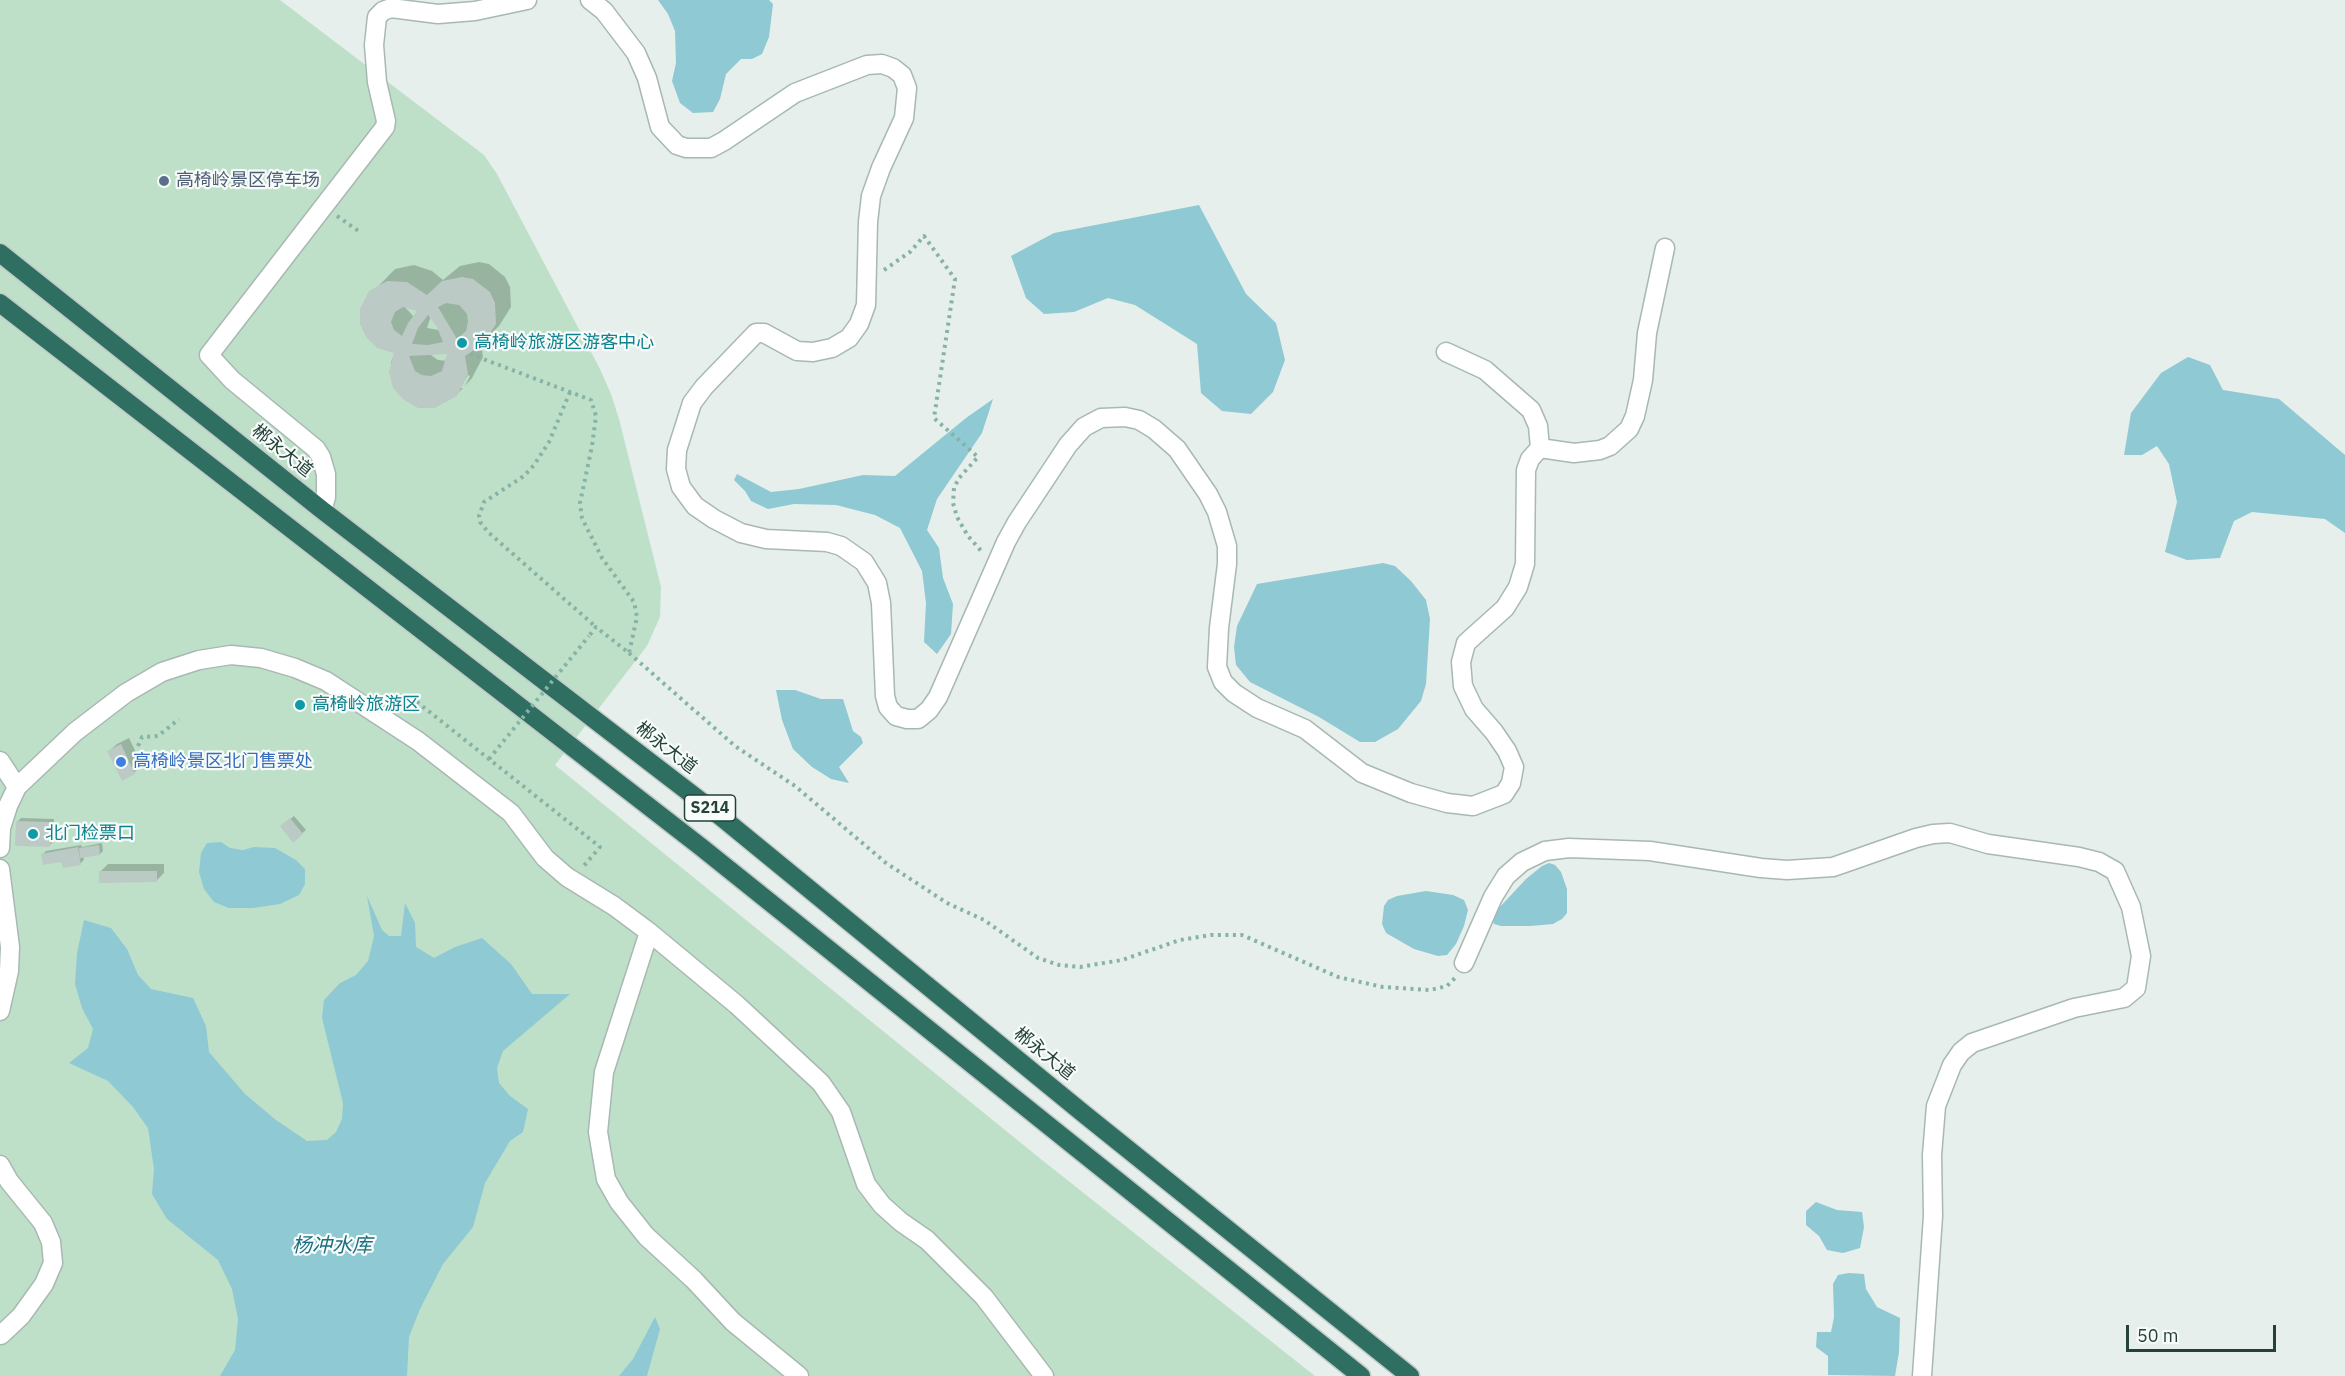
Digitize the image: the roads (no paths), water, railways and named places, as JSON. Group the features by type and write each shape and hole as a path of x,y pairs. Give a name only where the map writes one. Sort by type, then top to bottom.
{"highway":[{"name":"郴永大道","path":"0,254 322,510 720,816 1084,1114 1410,1376"},
{"name":"S214","path":"0,303 701,847 1361,1376"}],"street":[{"path":"322,510 326,497 326,474 316,449 232,380 209,355 385,127 386,121 377,82 374,45 377,17 382,11 391,8 438,14 475,11 527,0"},
{"path":"590,0 604,11 636,53 646,78 660,128 677,145 686,148 699,149 717,145 795,93 867,65 882,64 902,75 907,87 904,118 871,196 866,305 859,324 849,338 832,348 813,352 797,351 764,333 756,333 704,387 692,404 676,450 676,469 681,487 695,506 714,519 741,533 766,539 827,542 841,546 864,562 877,583 881,603 885,696 888,707 896,716 907,720 918,719 929,710 938,697 995,566 1028,505 1068,445 1084,427 1101,418 1125,417 1139,420 1154,429 1177,449 1208,494 1224,531 1227,564 1217,653 1218,667 1223,682 1234,693 1257,708 1305,729 1362,773 1411,793 1447,803 1473,806 1504,794 1512,783 1514,767 1507,751 1474,709 1463,686 1461,662 1466,643 1505,608 1518,587 1525,564 1526,470 1530,459 1540,448 1538,426 1531,410 1485,370 1446,352"},
{"path":"1540,448 1588,453 1610,446 1629,429 1635,416 1643,380 1647,333 1665,248"},
{"path":"0,848 0,828 17,787 75,732 140,683 162,672 199,660 231,655 261,658 295,668 326,681 418,741 511,813 545,858 572,880 614,906 649,932 737,1005 822,1083 841,1112 855,1157 871,1191 882,1205 901,1222 935,1246 984,1296 1044,1376"},
{"path":"0,761 17,787"},
{"path":"1464,963 1493,897 1506,876 1522,862 1545,851 1569,848 1650,851 1787,870 1833,867 1916,838 1950,833 1988,844 2079,857 2098,862 2115,871 2131,907 2141,956 2136,988 2124,998 2074,1008 1972,1043 1961,1052 1952,1065 1936,1106 1932,1155 1933,1216 1922,1376"},
{"path":"0,869 10,947 9,971 0,1011"},
{"path":"649,932 604,1072 598,1132 606,1179 619,1202 646,1236 694,1280 733,1322 799,1376"},
{"path":"0,1165 9,1181 43,1223 51,1242 52,1263 44,1284 21,1316 1,1335"}],"water":[{"path":"658,0 769,0 773,4 769,37 762,54 752,59 741,59 726,74 720,99 713,112 693,113 680,103 672,81 676,63 675,31 668,14"},
{"path":"1199,205 1246,294 1276,323 1285,360 1273,392 1251,414 1222,411 1201,393 1197,344 1135,305 1108,298 1074,312 1044,314 1026,298 1011,256 1054,233"},
{"path":"2188,357 2210,365 2223,390 2279,399 2345,455 2345,533 2325,519 2252,512 2234,521 2220,558 2187,560 2165,552 2177,502 2169,464 2157,446 2142,455 2124,455 2131,413 2161,373"},
{"path":"993,399 982,433 937,499 927,530 939,548 943,578 953,604 951,634 937,654 924,642 926,603 922,571 900,528 875,515 836,505 794,504 768,509 751,501 734,480 737,474 771,492 799,489 863,475 895,476"},
{"path":"1383,563 1395,566 1426,600 1430,619 1426,684 1421,701 1398,729 1375,742 1360,742 1319,717 1250,682 1236,665 1234,647 1237,626 1257,584"},
{"path":"776,690 795,690 821,699 843,699 853,731 861,737 863,743 839,767 849,783 831,779 812,767 793,749 782,720"},
{"path":"221,842 230,848 243,850 254,847 275,848 296,860 305,869 305,884 299,895 280,904 253,908 229,908 214,902 204,889 199,872 201,853 207,843"},
{"path":"1549,863 1555,865 1561,872 1567,889 1567,913 1562,919 1553,924 1530,926 1494,924 1492,918 1497,910 1526,879"},
{"path":"1426,891 1453,895 1464,900 1468,910 1456,944 1447,955 1438,956 1414,949 1386,933 1382,924 1384,906 1388,900 1397,896"},
{"name":"杨冲水库","path":"367,896 382,930 389,936 401,936 405,903 415,923 416,947 434,958 455,947 482,938 511,964 532,994 570,994 503,1051 497,1068 499,1083 510,1096 528,1109 523,1132 510,1141 485,1183 473,1227 443,1264 420,1309 409,1337 407,1376 220,1376 235,1350 238,1319 232,1289 218,1260 167,1219 152,1194 154,1169 148,1128 133,1107 108,1081 69,1063 88,1048 93,1029 82,1008 75,984 77,953 84,920 111,928 127,949 138,975 151,989 193,998 206,1026 209,1052 245,1094 276,1120 307,1141 327,1140 336,1132 342,1119 343,1103 322,1018 324,1000 340,983 356,975 368,961 374,936"},
{"path":"1816,1202 1837,1210 1862,1212 1864,1227 1860,1248 1843,1253 1827,1250 1819,1236 1806,1225 1806,1211"},
{"path":"1864,1274 1866,1289 1877,1307 1900,1318 1899,1352 1895,1376 1828,1375 1828,1356 1816,1347 1817,1332 1831,1332 1834,1317 1833,1284 1838,1275"},
{"path":"655,1317 660,1329 647,1376 619,1376 633,1359"}],"place":[{"name":"高椅岭景区停车场","path":"164,181"},
{"name":"高椅岭旅游区游客中心","path":"462,343"},
{"name":"高椅岭旅游区","path":"300,705"},
{"name":"高椅岭景区北门售票处","path":"121,762"},
{"name":"北门检票口","path":"33,834"}]}
